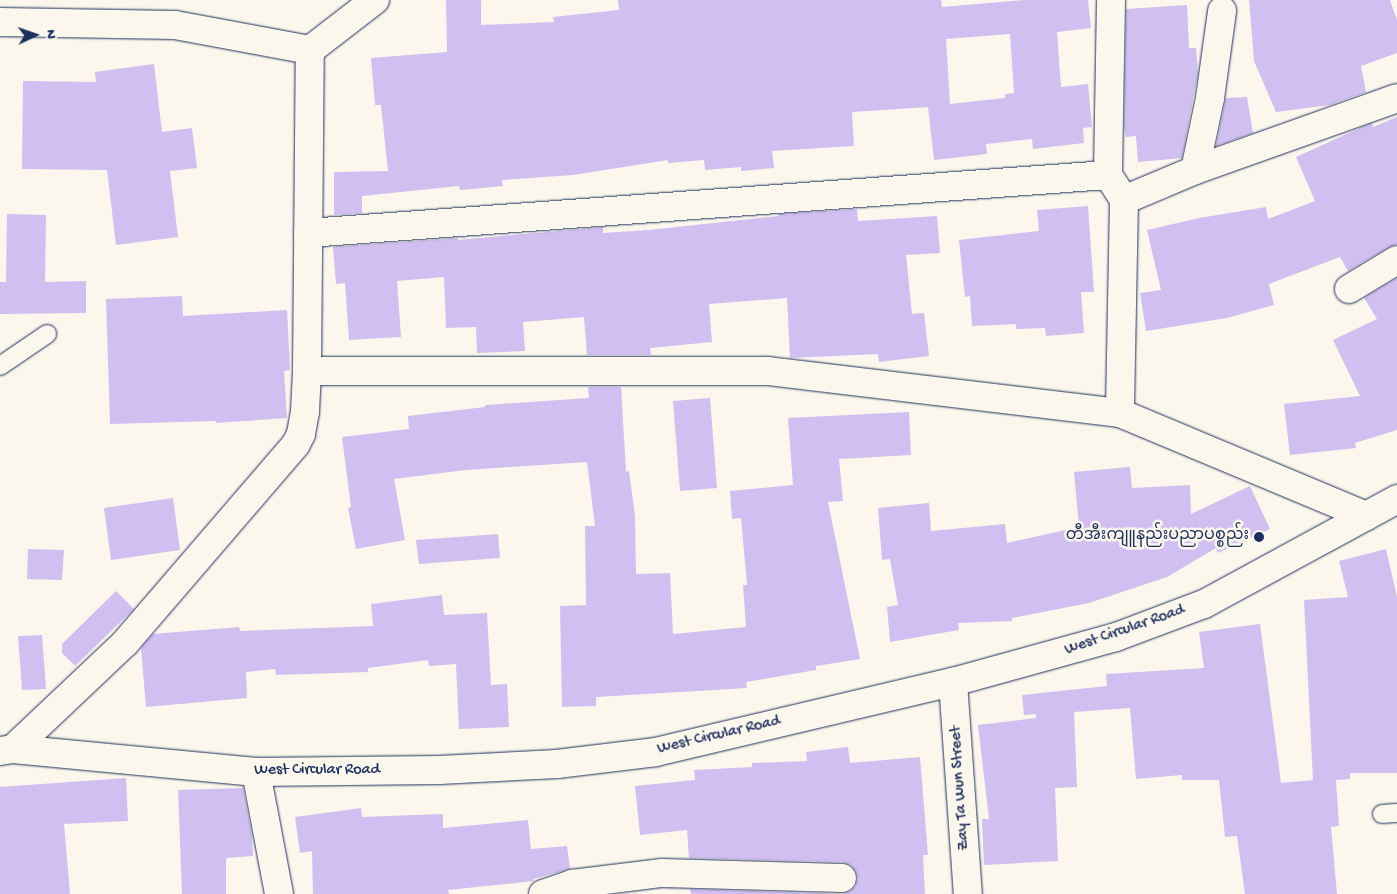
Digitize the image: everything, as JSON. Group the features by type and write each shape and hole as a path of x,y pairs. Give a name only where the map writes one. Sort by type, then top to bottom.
{"street":[{"path":"0,22 176,25 310,50 375,0"},
{"path":"1111,0 1108,175 1124,200 1120,413"},
{"path":"1195,170 1210,98 1222,11"},
{"path":"6,750 125,643 296,444 302,434 307,372 310,50"},
{"path":"1124,200 1195,170 1397,98"},
{"path":"308,233 1108,175"},
{"path":"1349,289 1397,260"},
{"path":"307,372 768,371 1120,413 1366,516"},
{"name":"West Circular Road","path":"6,750 256,772 439,770 557,764 656,752 953,682 1116,638 1204,604 1397,498"},
{"name":"Zay Ta Wun Street","path":"953,682 968,894"},
{"path":"256,772 279,894"},
{"path":"543,894 572,884 662,873 842,878"}],"lane":[{"path":"0,366 47,334"}],"building":[{"path":"446,0 481,0 481,25 554,22 553,17 619,10 618,0 941,0 942,7 1025,0 1088,0 1091,28 1057,32 1061,87 1088,84 1092,127 1083,128 1084,143 1033,149 1032,139 986,144 987,154 934,160 928,107 852,112 854,146 772,151 774,168 741,171 741,167 705,170 704,160 668,163 668,160 573,175 502,180 503,186 460,190 459,186 362,196 362,213 334,215 334,172 388,171 381,105 375,105 371,58 447,52","holes":["1010,34 1014,93 1005,94 1005,98 950,104 946,39"]},
{"path":"1249,0 1390,0 1397,20 1397,53 1361,66 1366,92 1330,105 1276,112 1254,61"},
{"path":"1187,5 1189,48 1196,48 1198,73 1182,158 1138,162 1136,136 1126,137 1124,129 1126,9"},
{"path":"154,64 162,132 192,128 197,168 170,171 178,237 116,245 107,170 22,169 23,81 96,82 95,72"},
{"path":"1247,97 1253,133 1216,146 1226,98"},
{"path":"1397,117 1397,244 1348,271 1340,257 1269,284 1274,305 1227,318 1146,331 1140,293 1161,290 1147,230 1199,218 1266,207 1268,219 1315,201 1296,157 1372,123 1373,127"},
{"path":"1088,206 1094,292 1081,292 1084,333 1046,336 1045,328 1016,329 1016,324 972,326 970,296 965,297 959,240 1039,231 1037,210"},
{"path":"857,209 858,221 937,216 940,253 906,255 912,314 924,313 929,356 879,362 878,354 790,358 787,298 709,304 712,342 650,348 651,355 587,355 584,317 523,322 525,351 477,353 476,327 446,328 444,277 397,281 401,337 349,340 345,283 336,284 333,247 458,238 458,240 603,227 603,233 649,230 779,216 779,214"},
{"path":"7,214 46,215 45,282 86,281 86,313 0,314 0,282 6,282"},
{"path":"1397,278 1397,430 1355,443 1356,448 1290,455 1284,404 1360,396 1333,340 1377,319 1364,298"},
{"path":"182,296 183,316 287,310 290,370 284,371 287,418 216,423 216,421 110,424 106,299"},
{"path":"588,387 621,387 626,472 629,471 635,516 636,574 670,573 673,634 746,627 743,585 747,585 741,518 732,519 730,491 793,485 788,418 909,412 911,455 839,459 843,501 828,502 860,659 816,666 816,670 746,682 747,688 596,697 596,706 562,707 560,606 586,605 585,526 595,526 587,462 466,470 394,479 405,540 356,549 348,508 351,507 342,437 409,429 408,416 485,407 485,405 589,398"},
{"path":"710,398 717,488 680,491 673,401"},
{"path":"1130,467 1132,488 1190,485 1191,514 1250,486 1270,529 1218,553 1216,548 1167,577 1089,603 1012,618 1012,621 958,623 959,630 890,642 887,607 898,605 890,559 882,560 878,508 929,503 931,531 1005,524 1007,543 1079,527 1074,472"},
{"path":"173,498 180,550 111,560 104,508"},
{"path":"498,534 500,558 419,564 416,540"},
{"path":"28,549 64,550 62,580 27,579"},
{"path":"1386,549 1397,597 1397,773 1350,773 1350,779 1336,780 1339,826 1331,827 1337,894 1245,894 1237,836 1225,837 1219,780 1182,780 1182,775 1136,779 1130,708 1074,712 1077,787 1055,788 1058,861 984,865 982,819 989,819 978,725 1036,718 1036,714 1024,715 1022,695 1107,686 1106,674 1204,668 1199,632 1260,624 1281,783 1313,780 1304,600 1348,597 1339,561"},
{"path":"116,591 134,609 75,666 62,653 62,644"},
{"path":"442,595 444,615 487,613 491,685 507,684 509,727 459,729 456,664 429,666 428,660 368,668 368,672 276,675 275,669 246,672 247,698 146,707 141,648 153,634 239,627 240,631 373,626 371,604"},
{"path":"42,635 46,689 22,690 18,636"},
{"path":"848,747 850,763 920,757 928,855 923,855 925,894 842,894 849,892 855,887 858,878 851,865 842,862 689,858 687,830 640,835 635,786 695,780 694,770 752,767 752,763 807,761 806,752"},
{"path":"126,778 128,821 64,824 70,894 0,894 0,787"},
{"path":"243,788 252,835 253,856 226,858 226,894 182,894 178,790"},
{"path":"361,808 362,817 443,814 443,828 528,820 531,849 567,846 570,869 533,879 534,881 448,890 449,894 313,894 312,851 300,853 295,817"},
{"path":"690,889 842,894 691,894"}],"place":[{"name":"တီအီးကျူနည်းပညာပစ္စည်း","path":"1259,537"}]}
